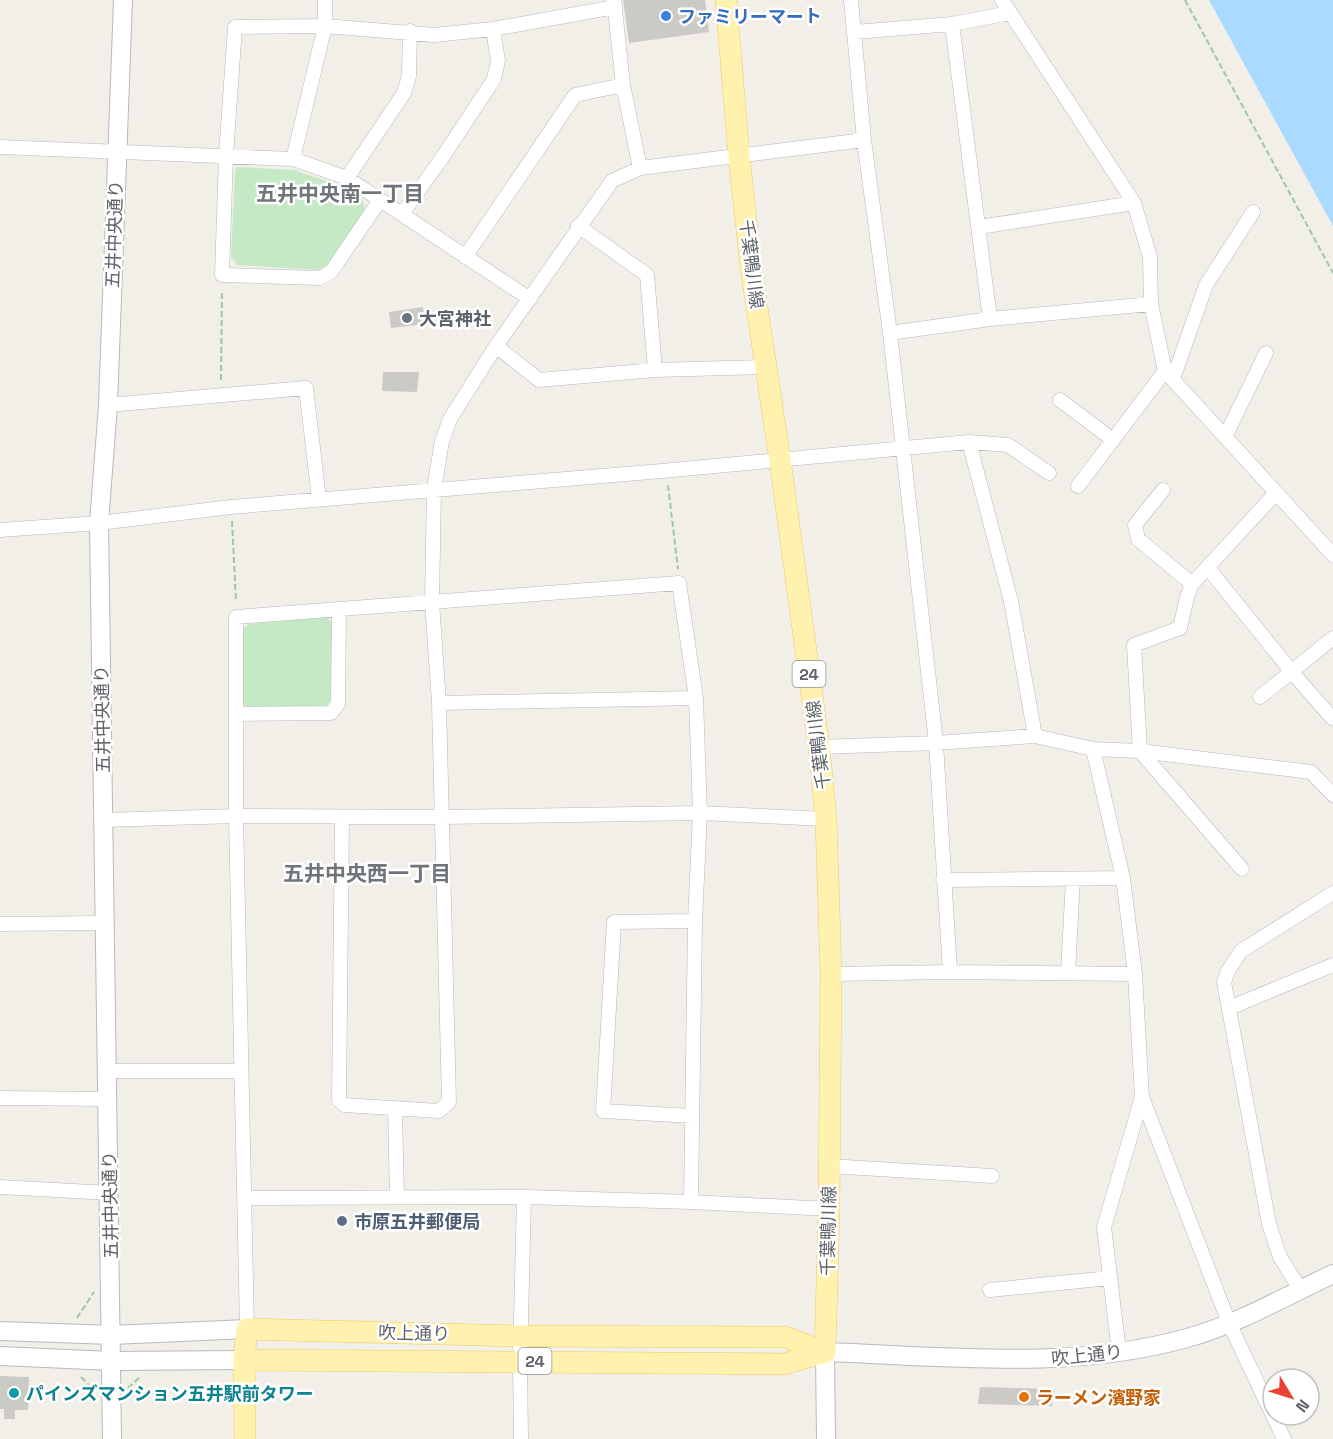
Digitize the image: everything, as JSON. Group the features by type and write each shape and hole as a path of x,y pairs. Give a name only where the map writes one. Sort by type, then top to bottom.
{"main road":[{"name":"千葉鴨川線","path":"726,0 751,268 780,460 819,747 826,819 831,974 825,1352"},
{"name":"吹上通り","path":"247,1329 522,1336 785,1337 825,1352"},
{"path":"246,1439 244,1360 247,1329"},
{"name":"吹上通り","path":"244,1360 784,1364 825,1352"}],"street":[{"name":"五井中央通り","path":"112,1439 99,523 108,405 123,0"},
{"path":"293,159 325,26 325,0"},
{"path":"851,0 864,140 890,333 936,743 950,972"},
{"path":"1002,0 1134,203 1150,257 1151,304 1169,375 1333,555"},
{"path":"380,200 331,272 320,278 222,275 226,155 235,27 325,26 410,31 434,35 493,29 614,4 623,85 640,168"},
{"path":"855,32 952,24 1010,13"},
{"path":"952,24 990,319"},
{"path":"402,214 494,80 498,61 493,29"},
{"path":"347,178 404,93 409,76 410,31"},
{"path":"465,257 575,94 623,85"},
{"path":"342,817 339,1100 344,1105 439,1111 448,1102 439,703 432,602 434,489 442,441 450,419 496,346 578,226 612,181 640,168 864,140"},
{"path":"0,147 293,159 347,178 530,299"},
{"path":"979,227 1134,203"},
{"path":"1078,486 1113,440 1169,375 1206,285 1253,212"},
{"path":"578,226 647,275 655,370"},
{"path":"890,333 990,319 1151,304"},
{"path":"496,346 538,380 655,370 766,367"},
{"path":"1226,437 1266,353"},
{"path":"108,405 306,388 319,499"},
{"path":"1060,400 1113,440"},
{"path":"969,442 1011,601 1035,736"},
{"path":"0,530 99,523 319,499 667,471 969,442 1008,445 1048,473"},
{"path":"1163,490 1135,525 1138,539 1192,584"},
{"path":"1242,869 1140,751 1134,645 1180,628 1192,584 1276,493"},
{"path":"1208,568 1291,671 1333,717"},
{"path":"247,1329 236,816 236,617 680,583 696,698 700,813 695,921 691,1202"},
{"path":"236,714 331,713 339,704 339,609"},
{"path":"1260,697 1333,638"},
{"path":"439,703 696,698"},
{"path":"819,747 936,743 1035,736 1093,749 1140,751 1311,772 1333,795"},
{"path":"1093,749 1123,878 1135,974 1142,1097 1229,1323 1284,1439"},
{"path":"103,820 236,816 442,818 700,813 826,819"},
{"path":"943,880 1123,878"},
{"path":"1068,973 1073,879"},
{"path":"1300,1289 1280,1257 1269,1224 1224,982 1241,951 1333,893"},
{"path":"692,1116 603,1111 614,922 695,921"},
{"path":"0,924 104,923"},
{"path":"1229,1008 1333,965"},
{"path":"831,974 950,972 1135,974"},
{"path":"106,1071 241,1071"},
{"path":"1119,1352 1104,1227 1142,1097"},
{"path":"0,1098 107,1099"},
{"path":"395,1109 397,1197"},
{"path":"829,1166 992,1176"},
{"path":"0,1187 110,1193"},
{"path":"244,1198 524,1197 829,1209"},
{"path":"521,1439 520,1361 524,1197"},
{"name":"吹上通り","path":"825,1352 1040,1360 1154,1347 1229,1323 1333,1274"},
{"path":"990,1290 1110,1278"},
{"name":"吹上通り","path":"0,1331 112,1335 247,1329"},
{"path":"825,1352 826,1439"},
{"name":"吹上通り","path":"0,1356 112,1361 244,1360"}],"path":[{"path":"1185,0 1333,273"},
{"path":"221,395 222,275"},
{"path":"667,471 680,583"},
{"path":"231,507 236,617"},
{"path":"77,1318 94,1292"},
{"path":"80,1376 95,1391"},
{"path":"124,1392 140,1376"}],"green space":[{"path":"237,167 294,170 341,186 362,199 365,209 328,264 319,270 237,265 231,257"},
{"path":"326,617 334,624 333,698 325,707 246,707 242,702 243,629 249,624"}],"water":[{"path":"1209,0 1333,0 1333,226"}],"building":[{"name":"ファミリーマート","path":"623,0 705,0 709,32 629,43"},
{"name":"大宮神社","path":"423,307 425,324 391,328 389,312"},
{"path":"383,372 419,372 417,392 382,391"},
{"name":"パインズマンション五井駅前タワー","path":"0,1376 29,1377 28,1410 15,1410 15,1419 4,1419 4,1409 0,1409"},
{"path":"980,1387 1054,1389 1052,1406 978,1404"}],"place":[{"name":"ファミリーマート","path":"666,16"},
{"name":"大宮神社","path":"407,318"},
{"name":"市原五井郵便局","path":"342,1221"},
{"name":"パインズマンション五井駅前タワー","path":"14,1393"},
{"name":"ラーメン濱野家","path":"1024,1397"}],"district":[{"name":"五井中央南一丁目","path":"340,193"},
{"name":"五井中央西一丁目","path":"367,873"}]}
